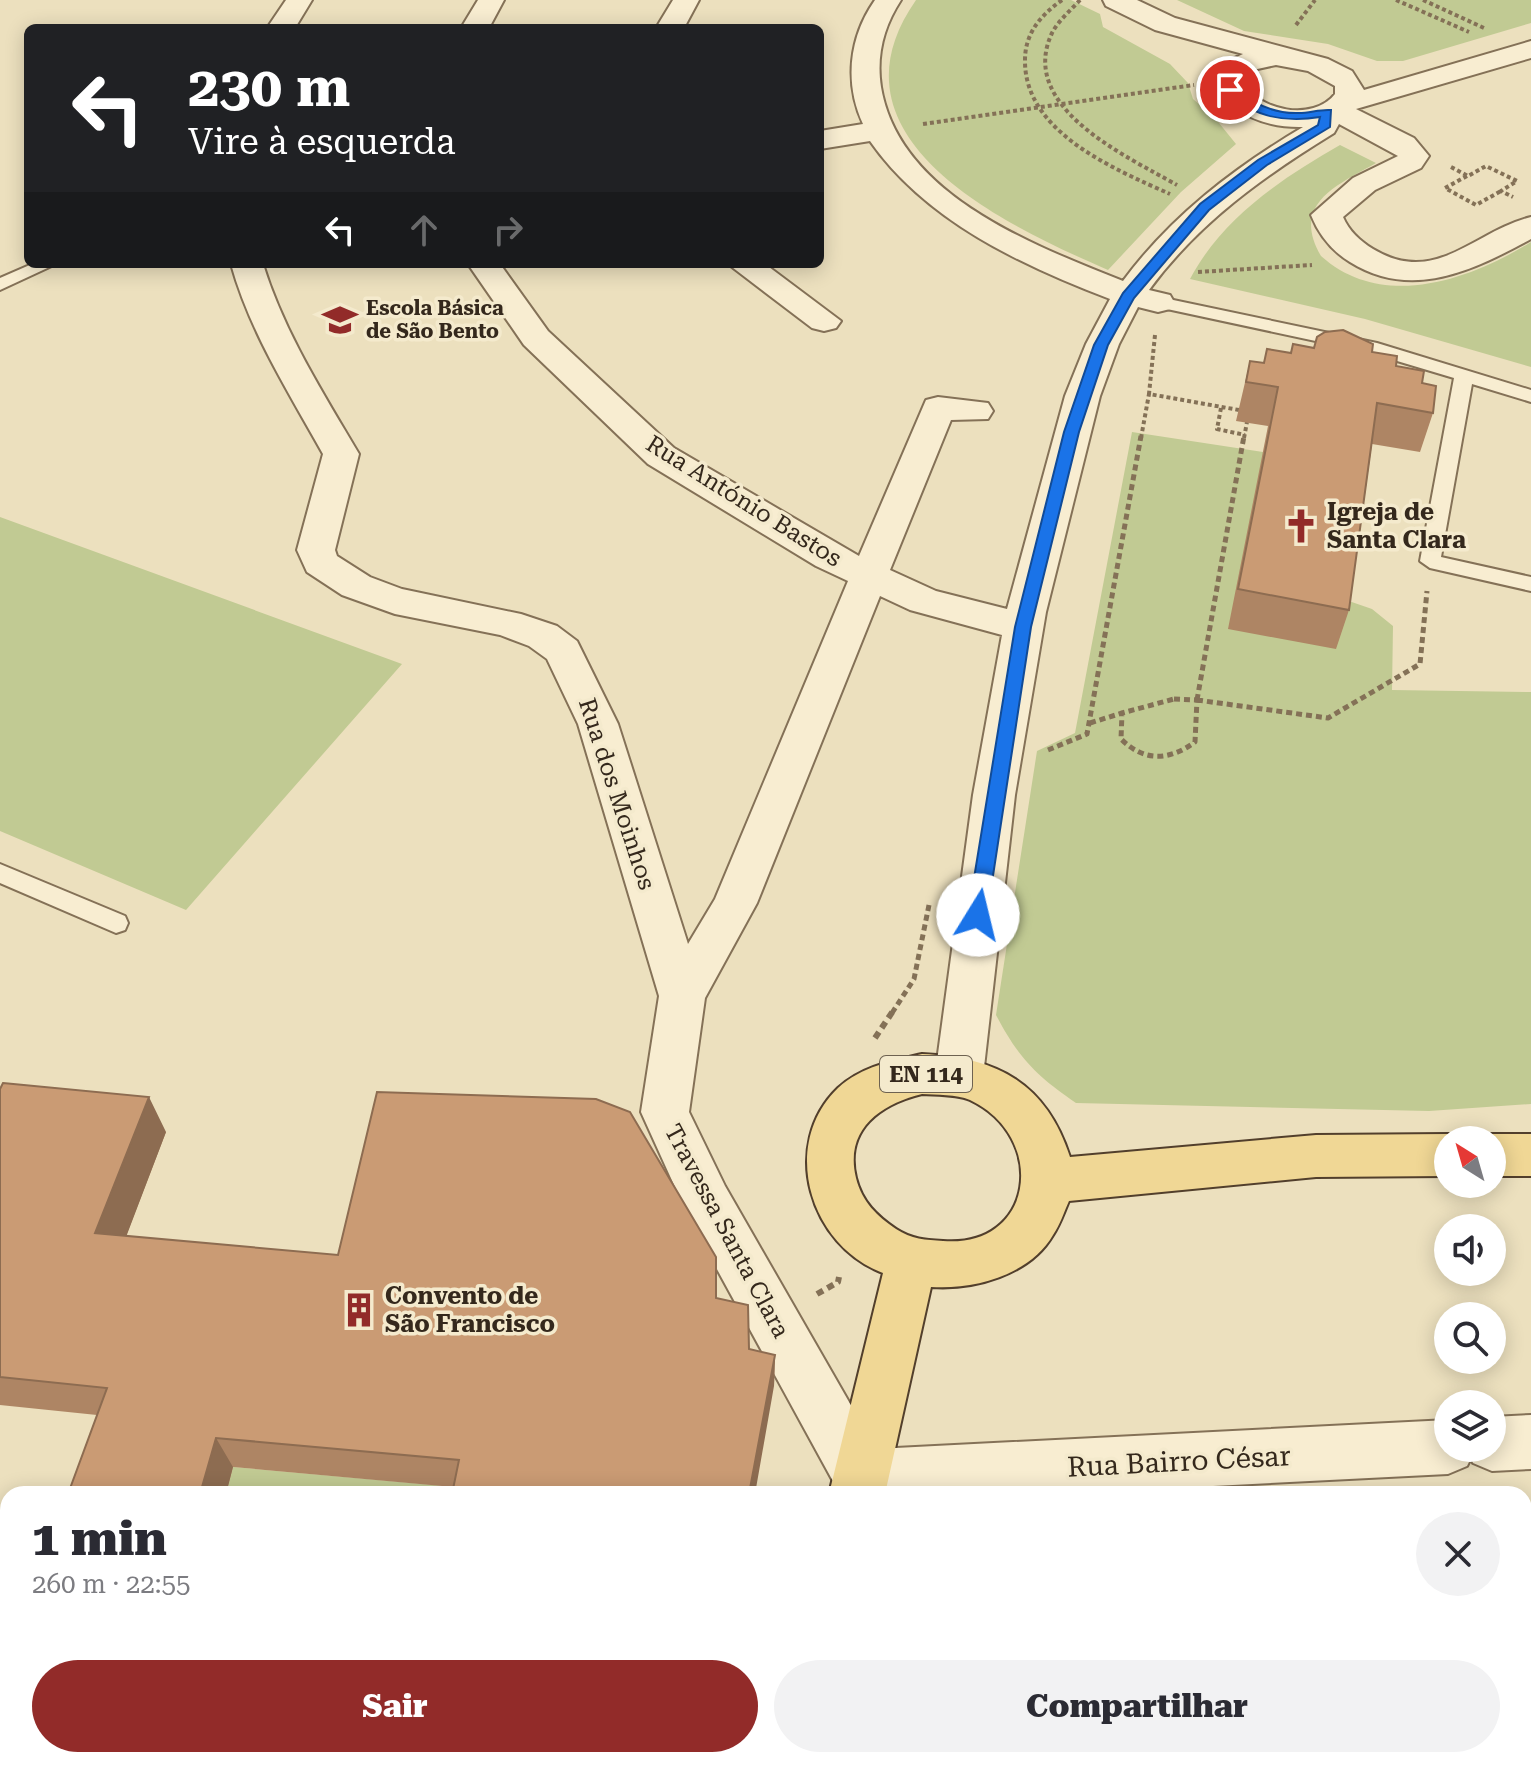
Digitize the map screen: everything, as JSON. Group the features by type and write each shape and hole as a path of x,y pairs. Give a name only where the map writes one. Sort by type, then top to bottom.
{"main road":[{"name":"EN 114","path":"922,1074 959,1076 988,1086 1014,1104 1034,1126 1046,1153 1049,1181 1040,1213 1018,1240 988,1259 951,1266 911,1262 875,1247 848,1221 831,1190 828,1157 837,1126 857,1100 887,1082 922,1074"},
{"path":"1049,1181 1316,1156 1434,1155"},
{"path":"1506,1155 1531,1155"},
{"path":"859,1486 911,1262"}],"street":[{"path":"284,24 299,0"},
{"path":"477,24 491,0"},
{"path":"672,24 686,0"},
{"path":"888,0 873,27 865,52 865,97 878,131 911,173 964,215 1009,241 1143,299"},
{"path":"959,1076 977,922 1023,627 1072,432 1101,345 1143,299 1204,207 1263,162 1324,127 1349,94 1347,84 1288,44 1165,24 1116,0"},
{"path":"1165,24 1237,93 1258,131 1263,162"},
{"path":"1237,93 1235,68 1288,44"},
{"path":"1237,93 1284,116 1336,109 1531,49"},
{"path":"1326,67 1429,80"},
{"path":"1336,109 1403,144 1414,156 1410,162 1364,184 1327,215 1334,235 1369,263 1411,275 1452,268 1526,213"},
{"path":"824,139 878,131"},
{"name":"Rua dos Moinhos","path":"248,268 255,291 284,354 341,454 316,550 320,563 356,586 395,601 507,623 543,636 563,651 598,724 682,996"},
{"name":"Rua António Bastos","path":"486,268 536,338 661,456 829,557 924,601 1023,627"},
{"path":"750,268 824,321"},
{"name":"Travessa Santa Clara","path":"859,1486 707,1202 665,1112 682,996 735,903 938,408 976,411"},
{"path":"1506,1443 1531,1442"},
{"name":"Rua Bairro César","path":"859,1486 1434,1448"}],"lane":[{"path":"0,285 38,268"},
{"path":"1143,299 1371,347 1531,396"},
{"path":"1464,375 1430,561 1531,584"},
{"path":"0,873 116,923"}],"path":[{"path":"1062,0 1039,17 1025,48 1026,83 1040,107 1085,149 1135,179 1182,199"},
{"path":"1080,0 1049,36 1042,60 1047,86 1059,103 1091,134 1188,192"},
{"path":"1288,44 1315,0"},
{"path":"1396,0 1479,37"},
{"path":"1423,0 1494,33"},
{"path":"878,131 1194,85"},
{"path":"1447,165 1468,176"},
{"path":"1486,166 1517,181 1476,205 1445,188 1468,176 1486,166"},
{"path":"1501,191 1526,213"},
{"path":"1187,273 1369,263"},
{"path":"1045,765 1047,750 1087,734 1149,394"},
{"path":"1221,408 1217,429 1245,435"},
{"path":"1122,713 1121,739 1131,751 1155,758 1171,758 1195,742 1197,700 1247,422"},
{"path":"1090,723 1174,699 1328,718 1420,664 1430,561"},
{"path":"863,1044 875,1038 914,979 932,890"},
{"path":"772,1319 838,1282 840,1264"}],"green space":[{"path":"916,0 1071,0 1100,14 1103,27 1170,64 1188,83 1193,99 1215,118 1236,144 1181,192 1108,270 1021,228 976,201 937,170 907,135 891,94 892,50"},
{"path":"1177,0 1531,0 1531,23 1403,61 1377,61 1328,44 1244,31"},
{"path":"1340,145 1376,163 1334,188 1315,209 1311,222 1313,238 1321,256 1345,273 1371,282 1398,286 1454,278 1507,256 1531,242 1531,367 1365,319 1190,279 1236,218 1275,186"},
{"path":"1132,432 1263,452 1343,599 1372,609 1393,626 1392,690 1531,692 1531,1104 1429,1111 1076,1103 1030,1065 1004,1030 996,1015 1037,751 1075,733"},
{"path":"0,517 402,664 186,910 0,831"},
{"path":"233,1467 446,1486 228,1486"}],"building":[{"name":"Igreja de Santa Clara","path":"1343,330 1373,344 1372,352 1397,356 1396,366 1424,371 1422,383 1436,386 1433,413 1377,403 1349,610 1238,589 1278,387 1246,382 1250,361 1264,363 1267,349 1291,353 1293,344 1314,348 1317,337 1325,332"},
{"name":"Convento de São Francisco","path":"3,1083 149,1097 95,1233 338,1255 377,1092 596,1099 630,1112 716,1257 716,1298 748,1305 749,1349 775,1355 750,1486 454,1486 459,1460 216,1438 202,1486 71,1486 107,1388 0,1377 0,1089"}],"place":[{"name":"Escola Básica de São Bento","path":"340,320"},
{"name":"Igreja de Santa Clara","path":"1301,526"},
{"name":"Convento de São Francisco","path":"359,1310"}],"route":[{"path":"978,915 1023,627 1072,432 1101,345 1128,296 1204,207 1263,162 1324,127 1327,113 1298,117 1269,113 1245,104 1230,90"}]}
